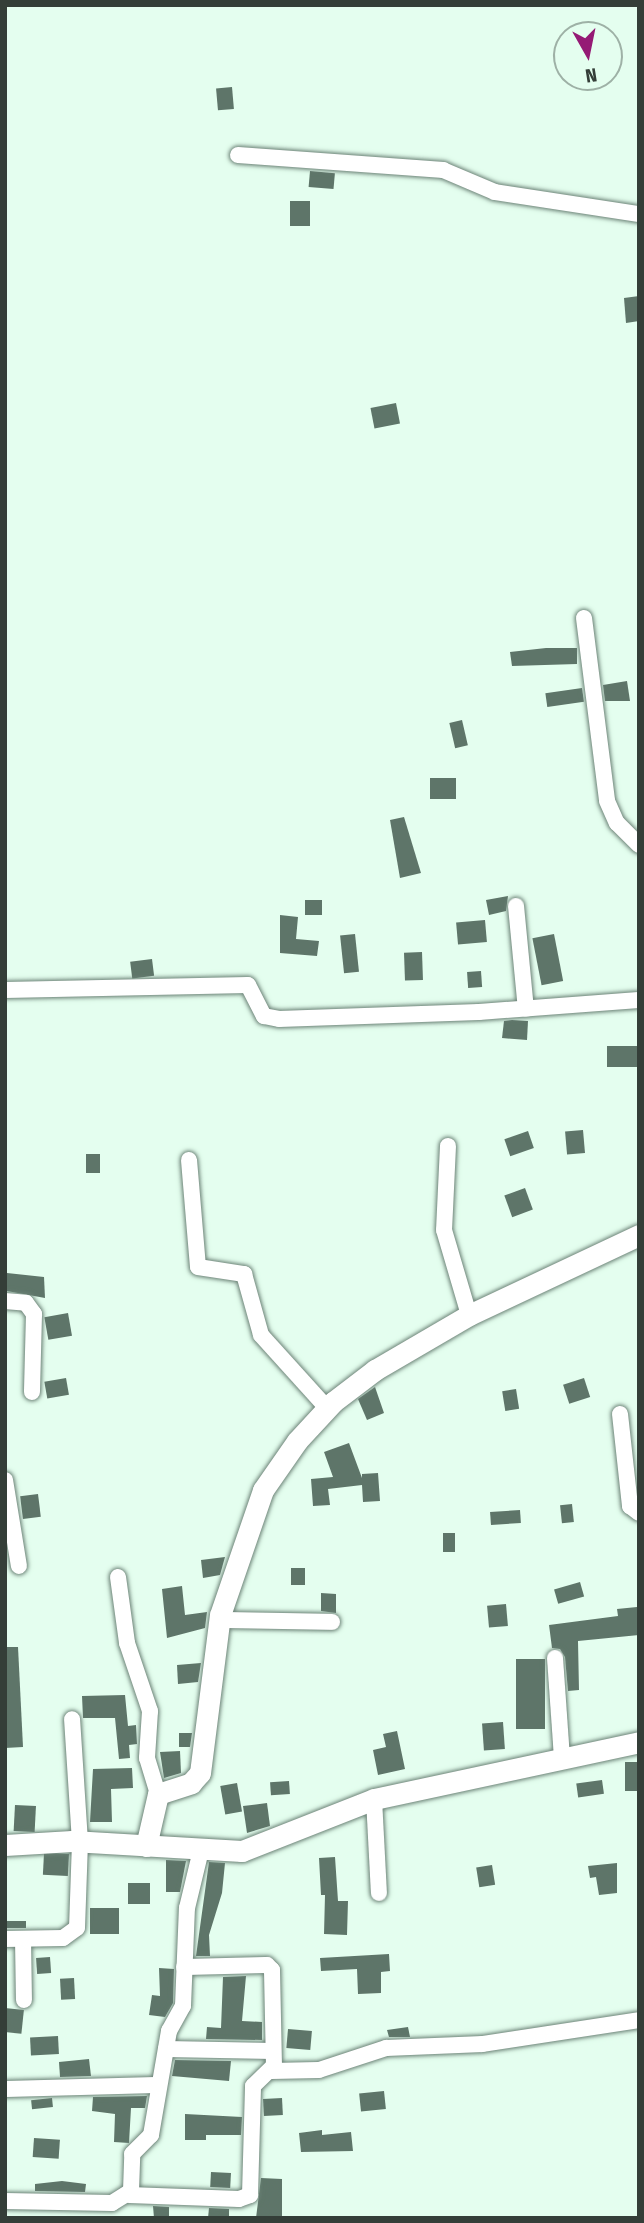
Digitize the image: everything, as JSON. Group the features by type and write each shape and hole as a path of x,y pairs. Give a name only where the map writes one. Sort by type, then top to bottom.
{"street":[{"path":"238,155 443,170 495,191 639,214"},
{"path":"584,618 607,801 617,822 639,845"},
{"path":"516,906 526,1009"},
{"path":"5,990 248,985 264,1016 279,1019 526,1009 639,1000"},
{"path":"448,1146 444,1230 469,1315"},
{"path":"189,1160 198,1267 244,1274 261,1335 327,1408"},
{"path":"158,1794 191,1783 200,1773 219,1619 262,1490 297,1441 327,1408 375,1370 469,1315 639,1234"},
{"path":"5,1300 26,1303 34,1314 32,1392"},
{"path":"620,1414 630,1506 639,1513"},
{"path":"5,1480 19,1566"},
{"path":"117,1577 127,1643 150,1712 147,1758 158,1794 146,1846"},
{"path":"219,1619 332,1622"},
{"path":"555,1658 562,1759"},
{"path":"5,1939 63,1938 77,1928 80,1842 72,1719"},
{"path":"5,1845 80,1842 242,1851 374,1799 639,1742"},
{"path":"374,1799 379,1893"},
{"path":"5,2201 112,2211 129,2195 132,2154 150,2135 169,2031 183,2006 187,1908 201,1850"},
{"path":"23,1939 24,2000"},
{"path":"184,1967 271,1967 271,2071"},
{"path":"129,2195 247,2199 253,2086 271,2071 319,2070 386,2048 483,2044 639,2020"},
{"path":"166,2049 273,2051"},
{"path":"5,2089 157,2085"}],"building":[{"path":"232,87 234,109 218,110 216,88"},
{"path":"310,171 335,173 334,189 309,187"},
{"path":"290,201 310,201 310,226 290,226"},
{"path":"639,296 639,321 626,323 624,298"},
{"path":"396,403 400,424 374,429 370,408"},
{"path":"577,648 577,664 512,666 510,652"},
{"path":"627,681 630,701 605,701 603,685"},
{"path":"582,688 584,702 547,707 545,693"},
{"path":"462,720 468,745 455,748 449,723"},
{"path":"430,778 456,778 456,799 430,799"},
{"path":"404,817 421,873 400,878 390,820"},
{"path":"508,896 506,911 489,915 486,900"},
{"path":"305,900 322,900 322,915 305,915"},
{"path":"280,915 298,917 296,939 319,941 317,956 280,953"},
{"path":"485,920 487,942 458,944 456,923"},
{"path":"355,934 359,972 344,973 340,936"},
{"path":"554,934 563,981 542,985 532,938"},
{"path":"422,952 423,980 405,981 404,953"},
{"path":"152,959 154,976 132,979 130,962"},
{"path":"481,971 482,987 468,988 467,972"},
{"path":"504,1021 528,1021 527,1040 502,1038"},
{"path":"607,1046 639,1046 639,1067 607,1067"},
{"path":"583,1130 585,1153 567,1154 565,1132"},
{"path":"528,1131 534,1148 510,1156 504,1139"},
{"path":"86,1154 100,1154 100,1173 86,1173"},
{"path":"525,1188 533,1210 512,1217 504,1196"},
{"path":"7,1273 44,1277 45,1298 7,1291"},
{"path":"68,1313 72,1336 48,1340 44,1317"},
{"path":"66,1378 69,1395 47,1399 44,1382"},
{"path":"584,1378 590,1397 569,1404 563,1385"},
{"path":"375,1387 384,1413 367,1420 358,1399"},
{"path":"516,1389 519,1409 505,1411 502,1391"},
{"path":"349,1443 362,1478 362,1474 378,1473 380,1501 363,1502 362,1485 328,1489 330,1505 313,1506 311,1479 333,1477 324,1452"},
{"path":"38,1494 41,1517 23,1519 20,1496"},
{"path":"572,1504 574,1522 562,1523 560,1505"},
{"path":"520,1510 521,1523 491,1525 490,1512"},
{"path":"443,1533 455,1533 455,1552 443,1552"},
{"path":"225,1557 220,1575 203,1578 201,1560"},
{"path":"291,1568 305,1568 305,1585 291,1585"},
{"path":"580,1582 584,1596 558,1604 554,1589"},
{"path":"182,1586 185,1615 207,1612 205,1628 167,1638 162,1589"},
{"path":"321,1593 336,1594 336,1613 321,1611"},
{"path":"506,1604 508,1626 489,1628 487,1606"},
{"path":"637,1607 639,1635 578,1641 579,1690 568,1691 565,1657 560,1649 552,1648 549,1625 618,1616 617,1609"},
{"path":"5,1647 18,1647 23,1747 5,1748"},
{"path":"516,1659 545,1659 545,1729 516,1729"},
{"path":"201,1663 198,1682 178,1684 177,1665"},
{"path":"125,1695 128,1726 136,1725 137,1744 129,1745 130,1758 119,1759 115,1718 83,1718 82,1696"},
{"path":"503,1722 505,1749 484,1750 482,1723"},
{"path":"397,1731 405,1769 378,1775 373,1750 386,1747 383,1734"},
{"path":"179,1733 192,1733 190,1747 179,1747"},
{"path":"180,1751 181,1773 164,1778 160,1752"},
{"path":"625,1762 639,1762 639,1791 625,1791"},
{"path":"132,1768 133,1788 111,1789 112,1822 90,1822 93,1769"},
{"path":"602,1780 604,1794 578,1797 576,1784"},
{"path":"289,1781 290,1794 271,1795 270,1782"},
{"path":"237,1783 242,1812 225,1815 220,1786"},
{"path":"267,1803 270,1826 247,1833 243,1806"},
{"path":"15,1805 36,1806 35,1832 14,1831"},
{"path":"44,1853 69,1854 68,1876 43,1875"},
{"path":"335,1857 338,1901 348,1901 347,1935 324,1934 325,1895 321,1895 319,1858"},
{"path":"166,1860 186,1861 180,1892 166,1892"},
{"path":"209,1862 225,1863 222,1893 209,1935 210,1956 196,1956"},
{"path":"617,1863 617,1893 599,1895 596,1877 590,1878 588,1866"},
{"path":"492,1865 495,1885 479,1887 476,1868"},
{"path":"128,1883 150,1883 150,1904 128,1904"},
{"path":"90,1908 119,1908 119,1934 90,1934"},
{"path":"7,1921 26,1921 26,1928 7,1928"},
{"path":"389,1954 390,1971 381,1972 381,1993 358,1994 357,1969 321,1971 320,1958"},
{"path":"50,1957 51,1973 37,1974 36,1958"},
{"path":"159,1968 174,1969 173,2003 165,2017 149,2015 152,1995 160,1996"},
{"path":"246,1976 242,2021 262,2022 262,2040 206,2039 207,2027 221,2028 223,1977"},
{"path":"74,1978 75,1999 61,2000 60,1979"},
{"path":"5,2008 24,2010 21,2034 5,2032"},
{"path":"408,2027 410,2037 389,2037 387,2030"},
{"path":"288,2029 312,2031 310,2050 286,2048"},
{"path":"58,2036 59,2054 31,2055 30,2037"},
{"path":"89,2059 91,2076 60,2077 59,2062"},
{"path":"175,2060 231,2061 229,2081 172,2076"},
{"path":"384,2091 386,2109 361,2112 359,2094"},
{"path":"147,2096 145,2108 131,2108 129,2143 114,2142 115,2114 92,2111 93,2097"},
{"path":"52,2098 53,2107 32,2109 31,2100"},
{"path":"282,2098 283,2115 264,2116 263,2099"},
{"path":"185,2114 242,2117 241,2135 206,2135 206,2140 185,2140"},
{"path":"322,2130 322,2135 351,2132 353,2151 301,2152 299,2133"},
{"path":"34,2138 60,2140 59,2159 33,2157"},
{"path":"211,2172 231,2173 230,2188 210,2187"},
{"path":"261,2178 282,2179 282,2218 256,2218"},
{"path":"62,2181 86,2184 85,2192 35,2191 35,2184"},
{"path":"153,2206 169,2207 169,2218 154,2218"},
{"path":"209,2208 229,2209 229,2218 208,2218"}]}
